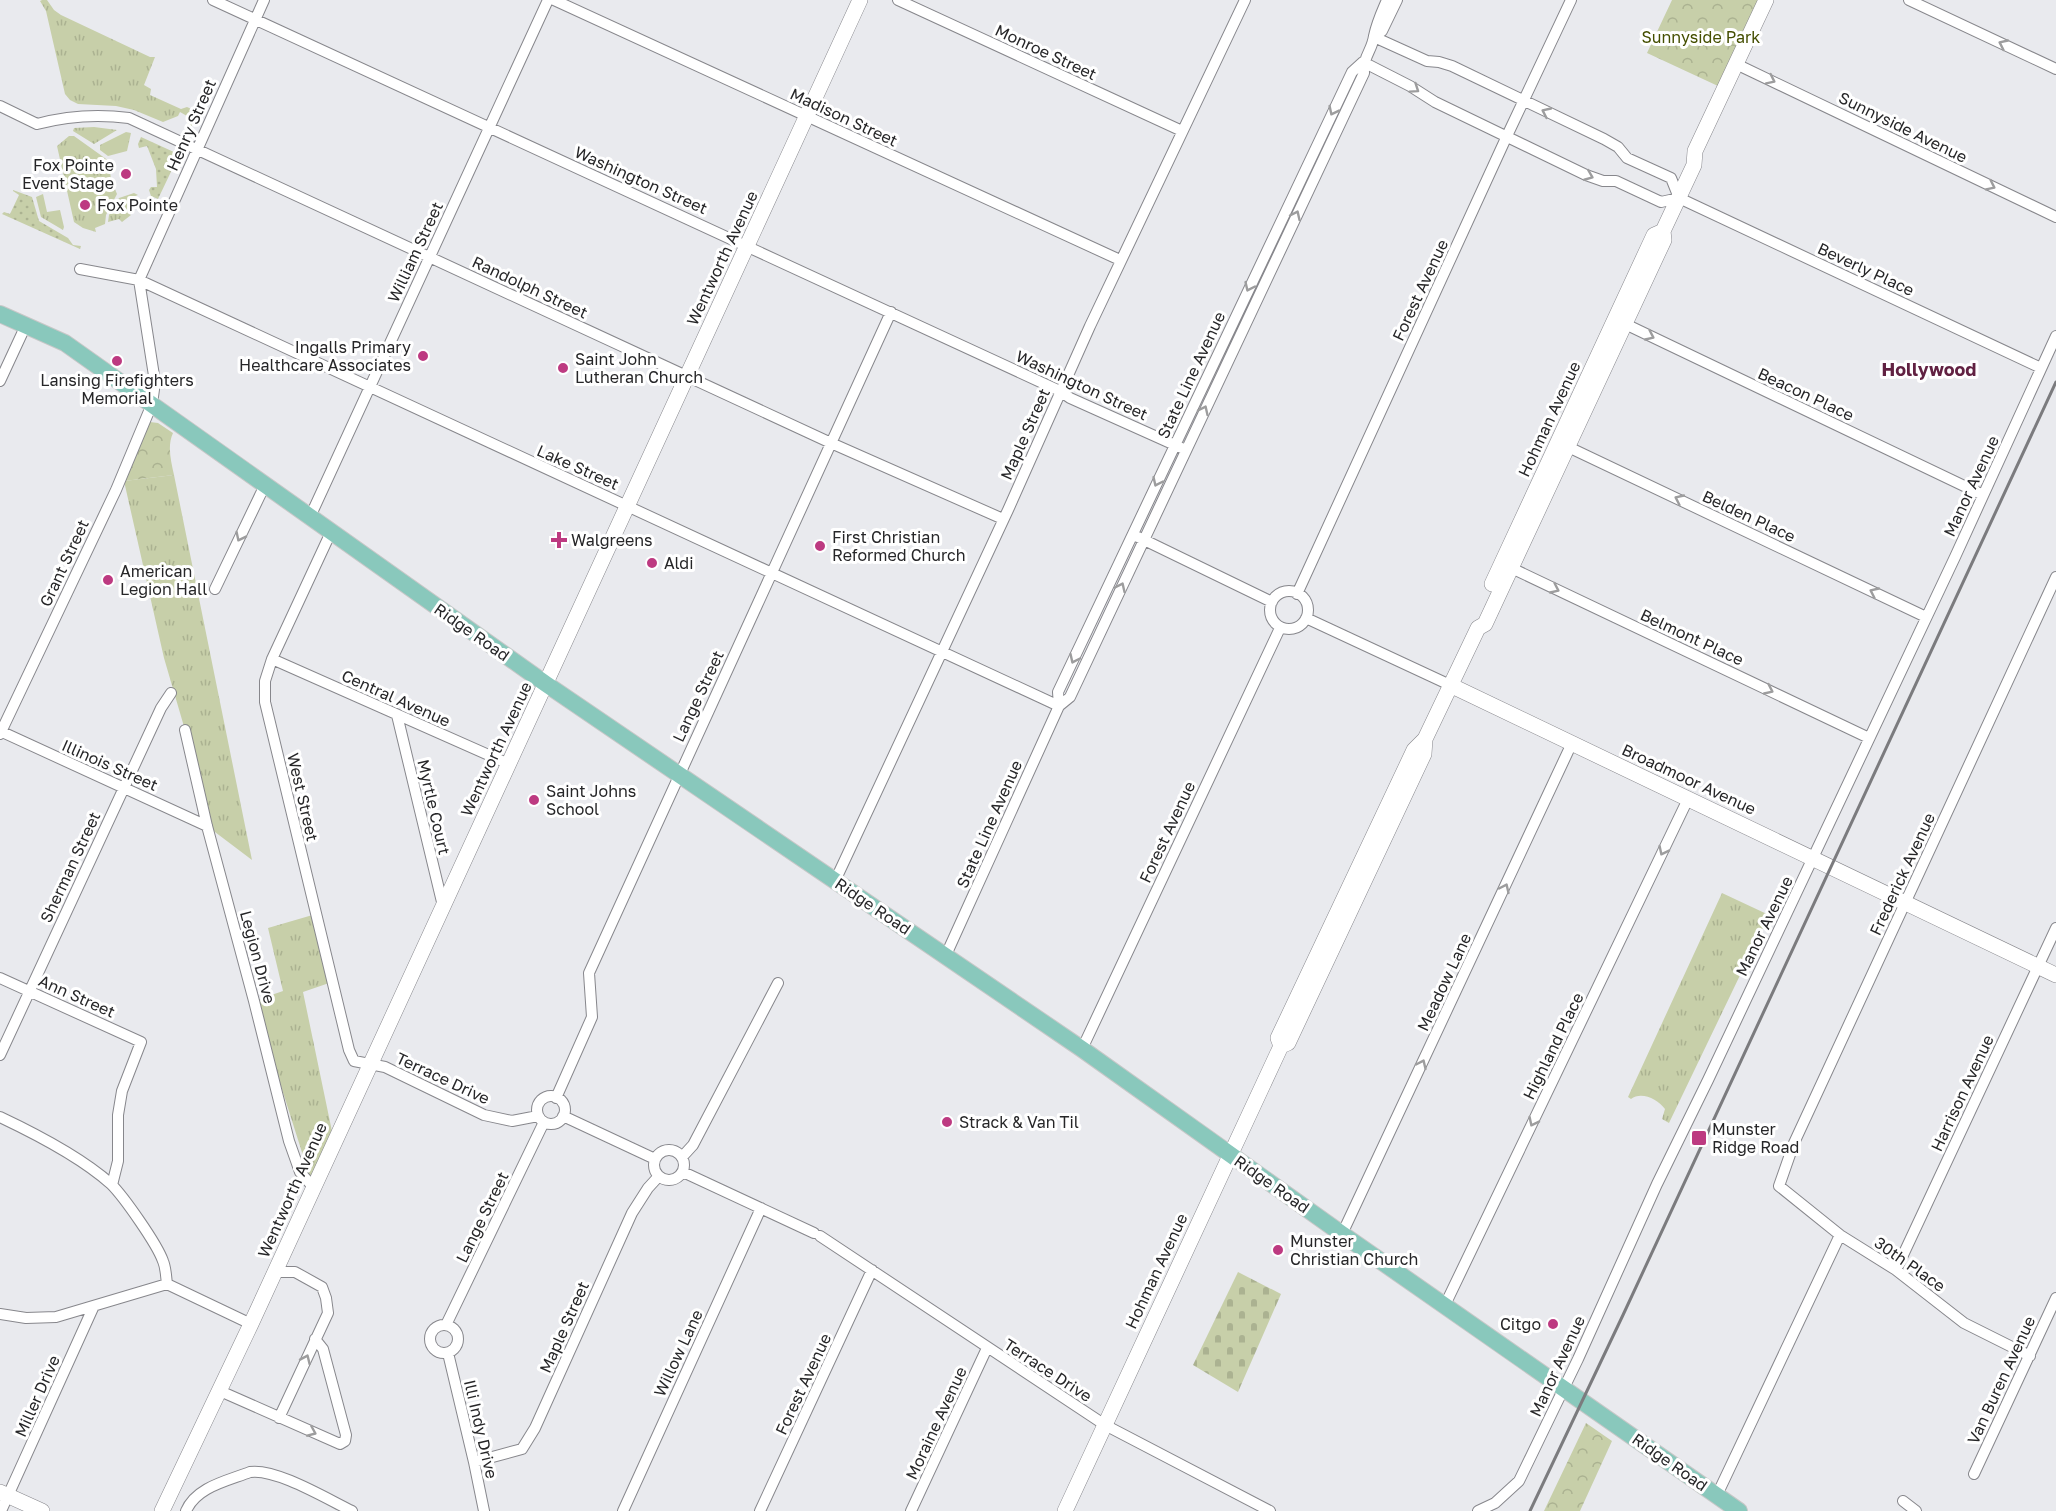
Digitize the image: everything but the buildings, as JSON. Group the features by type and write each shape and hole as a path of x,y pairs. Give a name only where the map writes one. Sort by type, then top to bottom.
{"main road":[{"name":"Ridge Road","path":"0,314 65,343 546,684 1082,1049 1738,1511"}],"street":[{"name":"Washington Street","path":"213,0 1186,450"},
{"name":"Henry Street","path":"139,280 264,0"},
{"name":"William Street","path":"310,517 548,0"},
{"name":"Madison Street","path":"554,0 1120,260"},
{"name":"Wentworth Avenue","path":"162,1511 251,1324 860,0"},
{"name":"Monroe Street","path":"898,0 1182,130"},
{"name":"State Line Avenue","path":"1059,706 1058,692 1352,72 1363,62 1374,37 1374,28 1387,0"},
{"name":"State Line Avenue","path":"1374,37 1382,31 1397,0"},
{"name":"Forest Avenue","path":"1297,594 1571,0"},
{"name":"Hohman Avenue","path":"1741,66 1766,0"},
{"name":"Hohman Avenue","path":"1065,1511 1281,1046 1278,1038 1414,750 1425,739 1478,628 1476,619 1506,566 1620,322 1654,235 1663,231 1694,165 1695,151 1777,0"},
{"path":"1909,0 2056,69"},
{"name":"Maple Street","path":"835,881 1004,519 1120,260 1243,1"},
{"path":"1374,37 1427,61 1452,66 1618,147 1627,158 1671,178 1679,198"},
{"name":"State Line Avenue","path":"946,955 1059,706 1070,697 1364,73 1363,62"},
{"name":"Beverly Place","path":"1363,62 1410,86 1431,101 1586,175 1603,181 1616,181 1661,202 1679,198 2041,368"},
{"name":"Sunnyside Avenue","path":"1741,66 2056,217"},
{"name":"Randolph Street","path":"0,106 37,124 53,119 75,117 129,118 831,442 1004,519"},
{"path":"1259,266 1270,270"},
{"name":"Lake Street","path":"80,269 139,280 1059,706"},
{"path":"139,280 155,382 152,404"},
{"name":"Lange Street","path":"556,1098 592,1017 589,973 891,312"},
{"name":"Beacon Place","path":"1620,322 1983,495"},
{"path":"0,381 26,325"},
{"name":"Manor Avenue","path":"1478,1511 1495,1503 1519,1481 2056,336"},
{"name":"Grant Street","path":"0,732 116,490 152,404"},
{"name":"Belden Place","path":"1563,444 1926,617"},
{"path":"215,589 266,486"},
{"name":"West Street","path":"331,532 272,659 265,681 266,702 349,1050 354,1061 370,1064"},
{"path":"1133,534 1272,602"},
{"name":"Belmont Place","path":"1506,566 1869,738"},
{"name":"Frederick Avenue","path":"1779,1186 1794,1143 2056,577"},
{"path":"1286,592 1297,594 1305,602 1308,613 1306,618 1295,628 1280,628 1272,619 1270,608 1272,602 1275,597 1286,592"},
{"name":"Broadmoor Avenue","path":"1306,618 2056,975"},
{"name":"Forest Avenue","path":"1082,1049 1280,628"},
{"name":"Central Avenue","path":"272,659 509,764"},
{"name":"Sherman Street","path":"0,1055 123,787 161,708 171,693"},
{"name":"Myrtle Court","path":"397,715 443,906"},
{"name":"Legion Drive","path":"185,730 207,826 289,1141 300,1172 313,1187"},
{"name":"Illinois Street","path":"0,732 207,826"},
{"name":"Meadow Lane","path":"1342,1234 1572,743"},
{"name":"Highland Place","path":"1445,1305 1688,799"},
{"name":"Harrison Avenue","path":"1896,1270 2056,928"},
{"name":"Ann Street","path":"0,978 141,1042 122,1091 118,1115 118,1161 112,1185"},
{"path":"682,1157 693,1145 778,983"},
{"name":"Terrace Drive","path":"370,1064 385,1067 484,1115 512,1121 541,1119"},
{"path":"547,1097 556,1098 564,1108 563,1116 553,1124 541,1119 537,1111 540,1102 547,1097"},
{"path":"563,1116 656,1159"},
{"name":"Lange Street","path":"446,1325 541,1119"},
{"path":"1,1120 35,1134 112,1185 142,1224 164,1261 167,1284"},
{"path":"668,1150 682,1157 683,1172 672,1180 663,1179 654,1168 660,1153 668,1150"},
{"name":"Terrace Drive","path":"683,1172 817,1234 1105,1425 1270,1511"},
{"name":"Maple Street","path":"474,1462 522,1449 536,1428 632,1213 648,1188 659,1176"},
{"name":"30th Place","path":"1779,1186 1840,1235 1896,1270 1964,1323 2030,1356"},
{"name":"Willow Lane","path":"622,1511 761,1208"},
{"path":"1717,1495 1840,1235"},
{"path":"279,1418 328,1313 322,1287 295,1272 282,1256"},
{"name":"Forest Avenue","path":"760,1511 872,1270"},
{"path":"275,1272 295,1272"},
{"path":"0,1314 26,1318 56,1317 93,1308 167,1284 251,1324"},
{"name":"Van Buren Avenue","path":"1974,1474 2056,1298"},
{"name":"Miller Drive","path":"1,1511 4,1494 93,1308"},
{"path":"446,1325 454,1329 459,1337 457,1346 448,1353 437,1352 430,1340 433,1331 437,1327 446,1325"},
{"path":"220,1391 340,1444 345,1441 346,1435 323,1348 315,1339"},
{"name":"Moraine Avenue","path":"911,1511 987,1348"},
{"name":"Illi Indy Drive","path":"448,1353 484,1511"},
{"path":"186,1511 190,1501 207,1489 257,1471 279,1477 352,1511"},
{"path":"4,1494 42,1511"},
{"path":"1904,1501 1916,1511"}],"green space":[{"path":"47,0 61,15 150,57 155,57 144,85 151,89 150,95 181,109 187,107 198,112 190,129 187,116 180,112 178,116 163,122 134,110 116,106 78,104 70,100 65,94 46,11 40,1"},
{"name":"Sunnyside Park","path":"1672,0 1759,0 1718,86 1647,53"},
{"path":"94,127 117,130 94,144 73,131 74,128"},
{"path":"126,132 131,133 127,151 108,156 100,150 100,145"},
{"path":"69,136 74,136 109,161 111,180 117,194 106,215 105,224 95,228 96,232 74,222 57,146"},
{"path":"141,137 176,153 178,157 158,199 151,196 149,190 151,187 157,187 156,169 147,146 139,148"},
{"path":"13,190 32,197 39,221 68,238 73,245 81,246 80,249 2,214 4,212 10,214 19,195"},
{"path":"134,193 138,195 133,197 136,199 129,214 131,215 122,222 119,219 108,222 109,215 119,198"},
{"path":"43,194 47,212 60,210 63,230 41,217 36,197"},
{"path":"158,423 173,433 170,448 174,475 124,481 147,424"},
{"path":"174,475 252,860 207,826 185,730 164,658 124,481"},
{"path":"1722,893 1769,915 1669,1123 1662,1119 1665,1109 1654,1099 1644,1096 1631,1099 1628,1097"},
{"path":"316,914 332,982 303,992 334,1141 313,1187 254,1001 283,991 268,928"},
{"path":"1238,1272 1281,1294 1238,1392 1193,1365"},
{"path":"1586,1423 1612,1441 1580,1511 1544,1511"}],"railway":[{"path":"1530,1511 2056,382"}],"place":[{"name":"Fox Pointe Event Stage","path":"126,174"},
{"name":"Fox Pointe","path":"85,205"},
{"name":"Ingalls Primary Healthcare Associates","path":"423,356"},
{"name":"Lansing Firefighters Memorial","path":"117,361"},
{"name":"Saint John Lutheran Church","path":"563,368"},
{"name":"Walgreens","path":"559,540"},
{"name":"First Christian Reformed Church","path":"820,546"},
{"name":"Aldi","path":"652,563"},
{"name":"American Legion Hall","path":"108,580"},
{"name":"Saint Johns School","path":"534,800"},
{"name":"Strack & Van Til","path":"947,1122"},
{"name":"Munster Ridge Road","path":"1699,1138"},
{"name":"Munster Christian Church","path":"1278,1250"},
{"name":"Citgo","path":"1553,1324"}],"district":[{"name":"Hollywood","path":"1929,369"}]}
